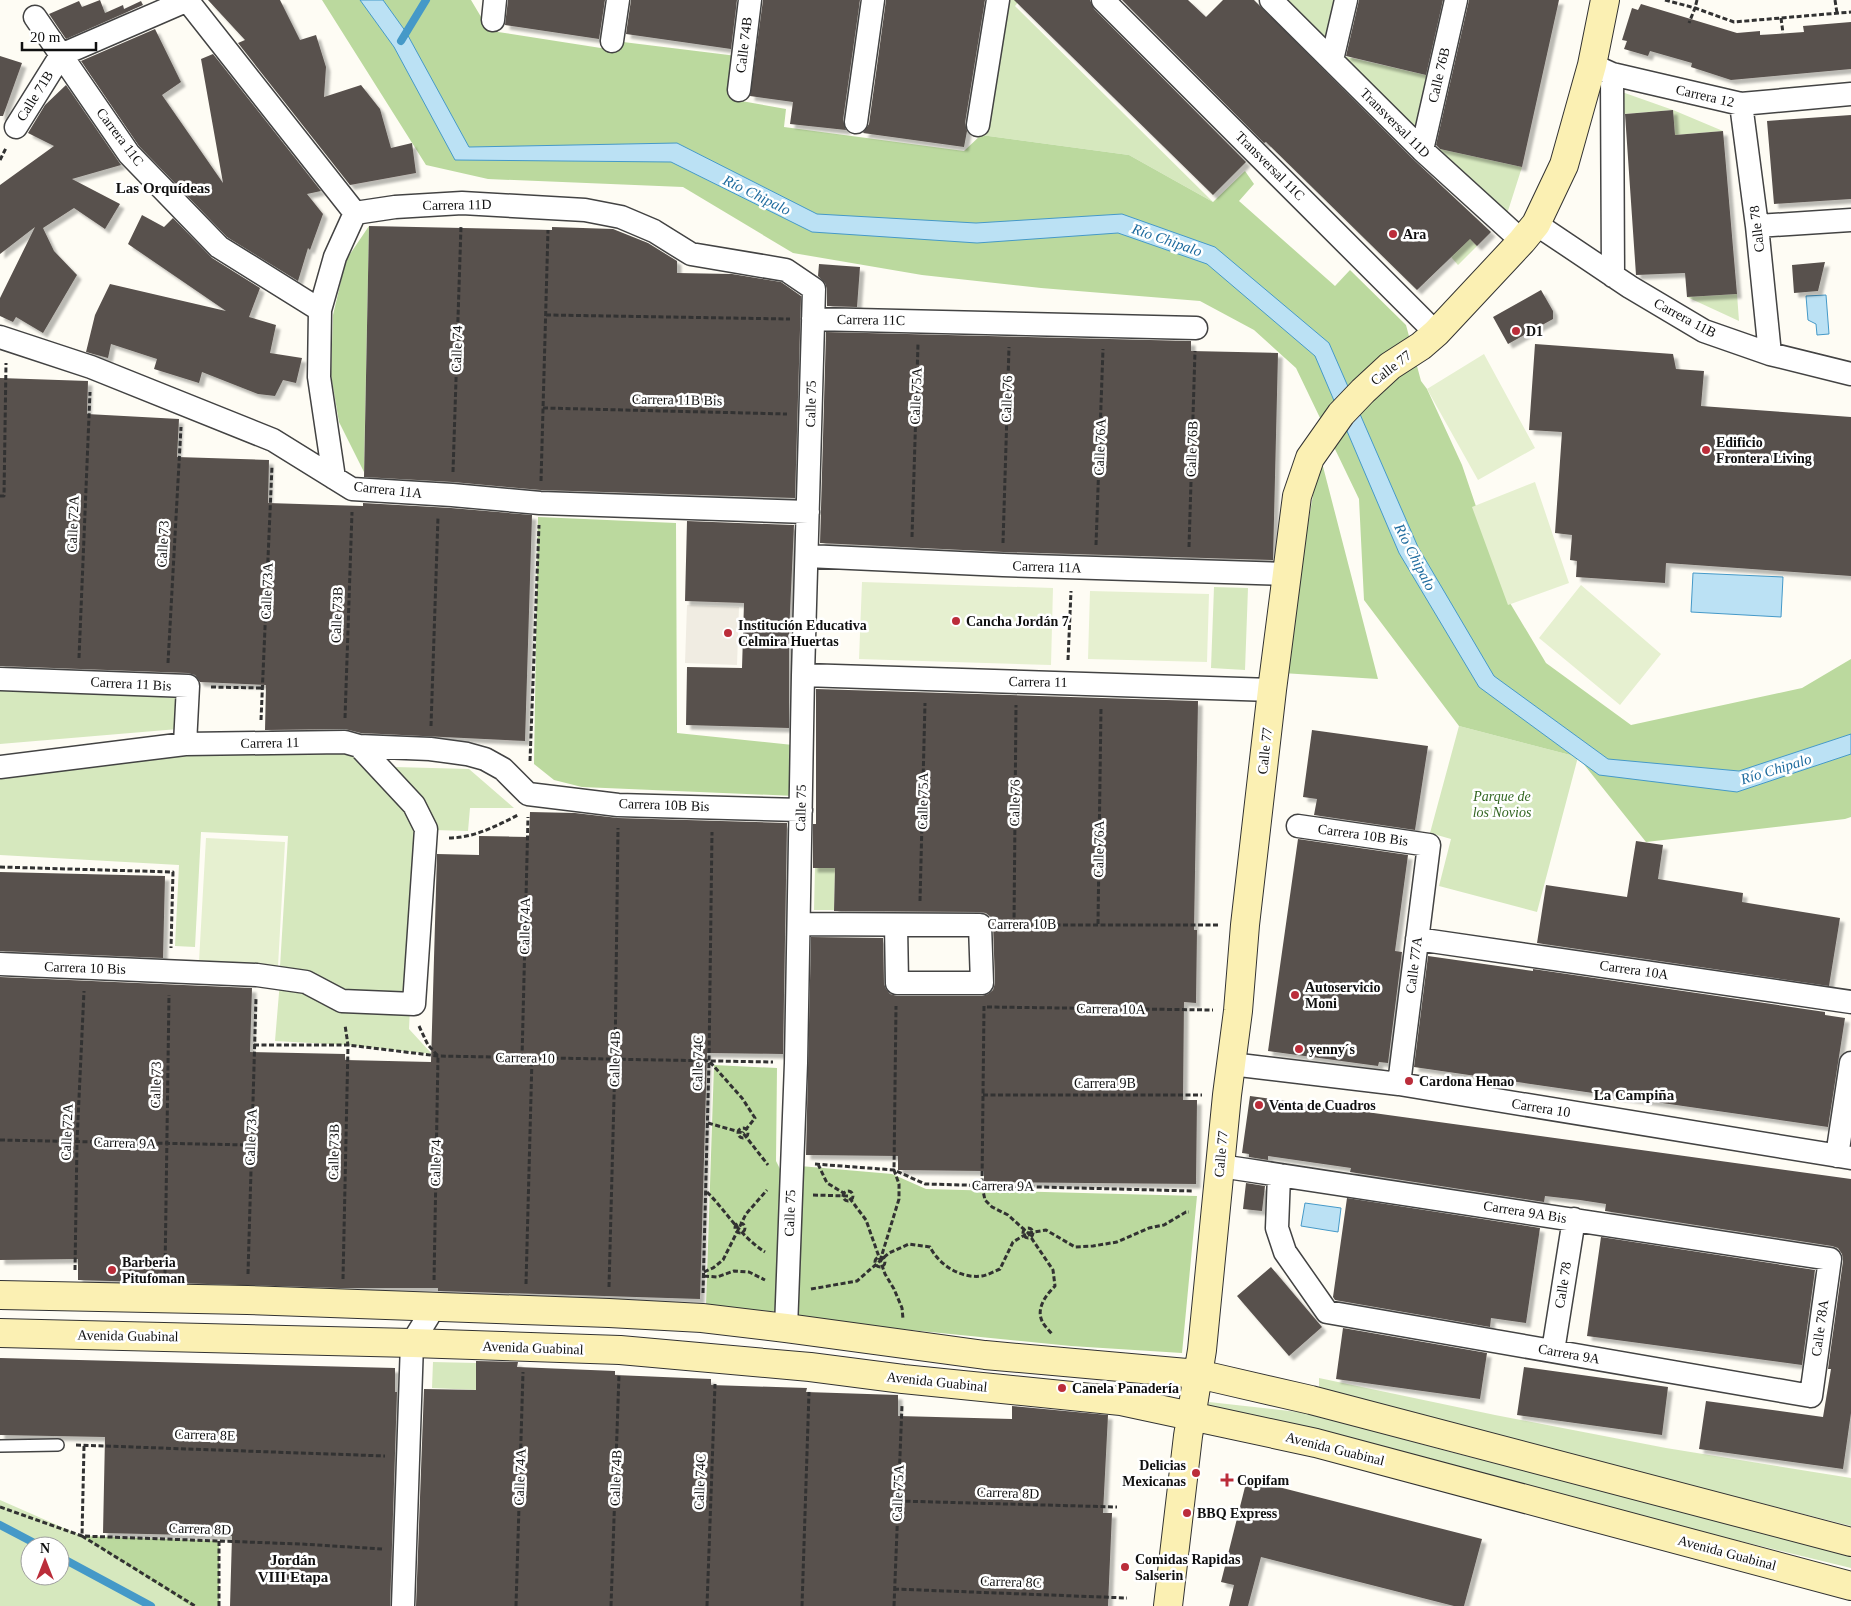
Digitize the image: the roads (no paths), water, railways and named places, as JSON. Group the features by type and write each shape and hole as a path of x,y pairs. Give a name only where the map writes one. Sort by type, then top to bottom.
{"main road":[{"name":"Calle 77","path":"1168,1606 1191,1415 1198,1374 1230,1064 1238,1011 1245,925 1297,496 1310,458 1341,414 1390,366 1428,339 1529,233 1564,165 1602,70 1605,0"},
{"path":"0,1295 74,1298 247,1300 609,1312 702,1318 985,1355 1198,1374 1311,1400 1851,1542"},
{"name":"Avenida Guabinal","path":"0,1333 620,1350 810,1367 903,1380 1121,1401 1316,1444 1851,1586"}],"street":[{"path":"187,0 355,213 335,257 320,310 319,376 343,483"},
{"name":"Calle 71B","path":"16,127 61,55 187,0"},
{"path":"612,41 618,0"},
{"name":"Calle 74B","path":"739,90 750,0"},
{"path":"856,122 874,0"},
{"path":"978,125 998,0"},
{"name":"Transversal 11C","path":"1103,0 1428,339"},
{"name":"Transversal 11D","path":"1271,0 1422,150 1529,233"},
{"path":"1332,60 1346,0"},
{"name":"Calle 76B","path":"1422,150 1456,0"},
{"name":"Carrera 11C","path":"35,17 129,154 219,247 320,310"},
{"path":"1602,70 1612,276"},
{"name":"Carrera 12","path":"1602,70 1741,104 1851,94"},
{"name":"Calle 78","path":"1741,104 1757,226 1770,354"},
{"name":"Carrera 11D","path":"355,213 395,207 462,203 576,209 621,217 654,231 691,254 786,270 814,289"},
{"path":"1757,226 1851,220"},
{"name":"Carrera 11B","path":"1529,233 1612,276 1704,330 1770,354 1851,374"},
{"name":"Calle 75","path":"786,1328 800,924 803,675 814,289"},
{"name":"Carrera 11C","path":"813,319 1196,328"},
{"name":"Carrera 11A","path":"3,338 91,368 273,440 343,483 445,495 540,503 808,512"},
{"name":"Carrera 11A","path":"806,556 1095,569 1287,574"},
{"name":"Carrera 11","path":"803,675 1272,690"},
{"name":"Carrera 11 Bis","path":"0,679 178,686 185,744"},
{"name":"Carrera 11","path":"0,767 185,744 352,744 430,749 467,754 485,759 503,769 528,801"},
{"name":"Carrera 10 Bis","path":"0,964 257,975 306,982 342,1001 414,1004 426,829 414,805 352,744"},
{"name":"Carrera 10B Bis","path":"528,801 801,810"},
{"name":"Carrera 10B Bis","path":"1298,826 1429,845"},
{"name":"Calle 77A","path":"1399,1084 1429,845"},
{"name":"Carrera 10B","path":"800,924 980,925 982,983 897,983 896,925"},
{"name":"Carrera 10A","path":"1417,938 1851,1002"},
{"path":"1844,1157 1851,1063"},
{"name":"Carrera 10","path":"1230,1064 1399,1084 1844,1157"},
{"name":"Carrera 9A Bis","path":"1218,1190 1279,1175 1830,1259"},
{"name":"Carrera 9A","path":"1279,1175 1277,1228 1284,1252 1326,1312 1811,1396"},
{"name":"Calle 78","path":"1553,1351 1574,1219"},
{"name":"Calle 78A","path":"1811,1396 1830,1259"},
{"path":"403,1606 412,1343 434,1307"}],"lane":[{"path":"0,1446 58,1445"}],"water":[{"name":"Río Chipalo","path":"360,0 383,0 406,32 469,147 677,143 817,214 976,223 1122,214 1215,247 1329,343 1418,547 1494,676 1608,759 1739,771 1851,734 1851,754 1737,792 1599,775 1479,687 1399,553 1315,356 1207,264 1118,233 977,243 812,232 671,162 455,160 394,47"},
{"path":"1826,295 1829,334 1817,335 1816,324 1808,320 1806,296"},
{"path":"1693,573 1783,577 1781,617 1691,612"},
{"path":"1305,1203 1341,1208 1338,1232 1301,1226"}],"waterway":[{"path":"401,41 426,0"},
{"path":"0,1525 21,1536"},
{"path":"70,1562 151,1606"}],"place":[{"name":"Ara","path":"1393,234"},
{"name":"D1","path":"1516,331"},
{"name":"Edificio Frontera Living","path":"1706,450"},
{"name":"Cancha Jordán 7","path":"956,621"},
{"name":"Institución Educativa Celmira Huertas","path":"728,633"},
{"name":"Autoservicio Moni","path":"1295,995"},
{"name":"yenny´s","path":"1299,1049"},
{"name":"Cardona Henao","path":"1409,1081"},
{"name":"Venta de Cuadros","path":"1259,1105"},
{"name":"Barberia Pitufoman","path":"112,1270"},
{"name":"Canela Panadería","path":"1062,1388"},
{"name":"Delicias Mexicanas","path":"1196,1473"},
{"name":"Copifam","path":"1227,1480"},
{"name":"BBQ Express","path":"1187,1513"},
{"name":"Comidas Rapidas Salserin","path":"1125,1567"}],"district":[{"name":"Las Orquídeas","path":"163,188"},
{"name":"La Campiña","path":"1634,1095"},
{"name":"Jordán VIII Etapa","path":"293,1568"}],"park label":[{"name":"Parque de los Novios","path":"1502,804"}]}
